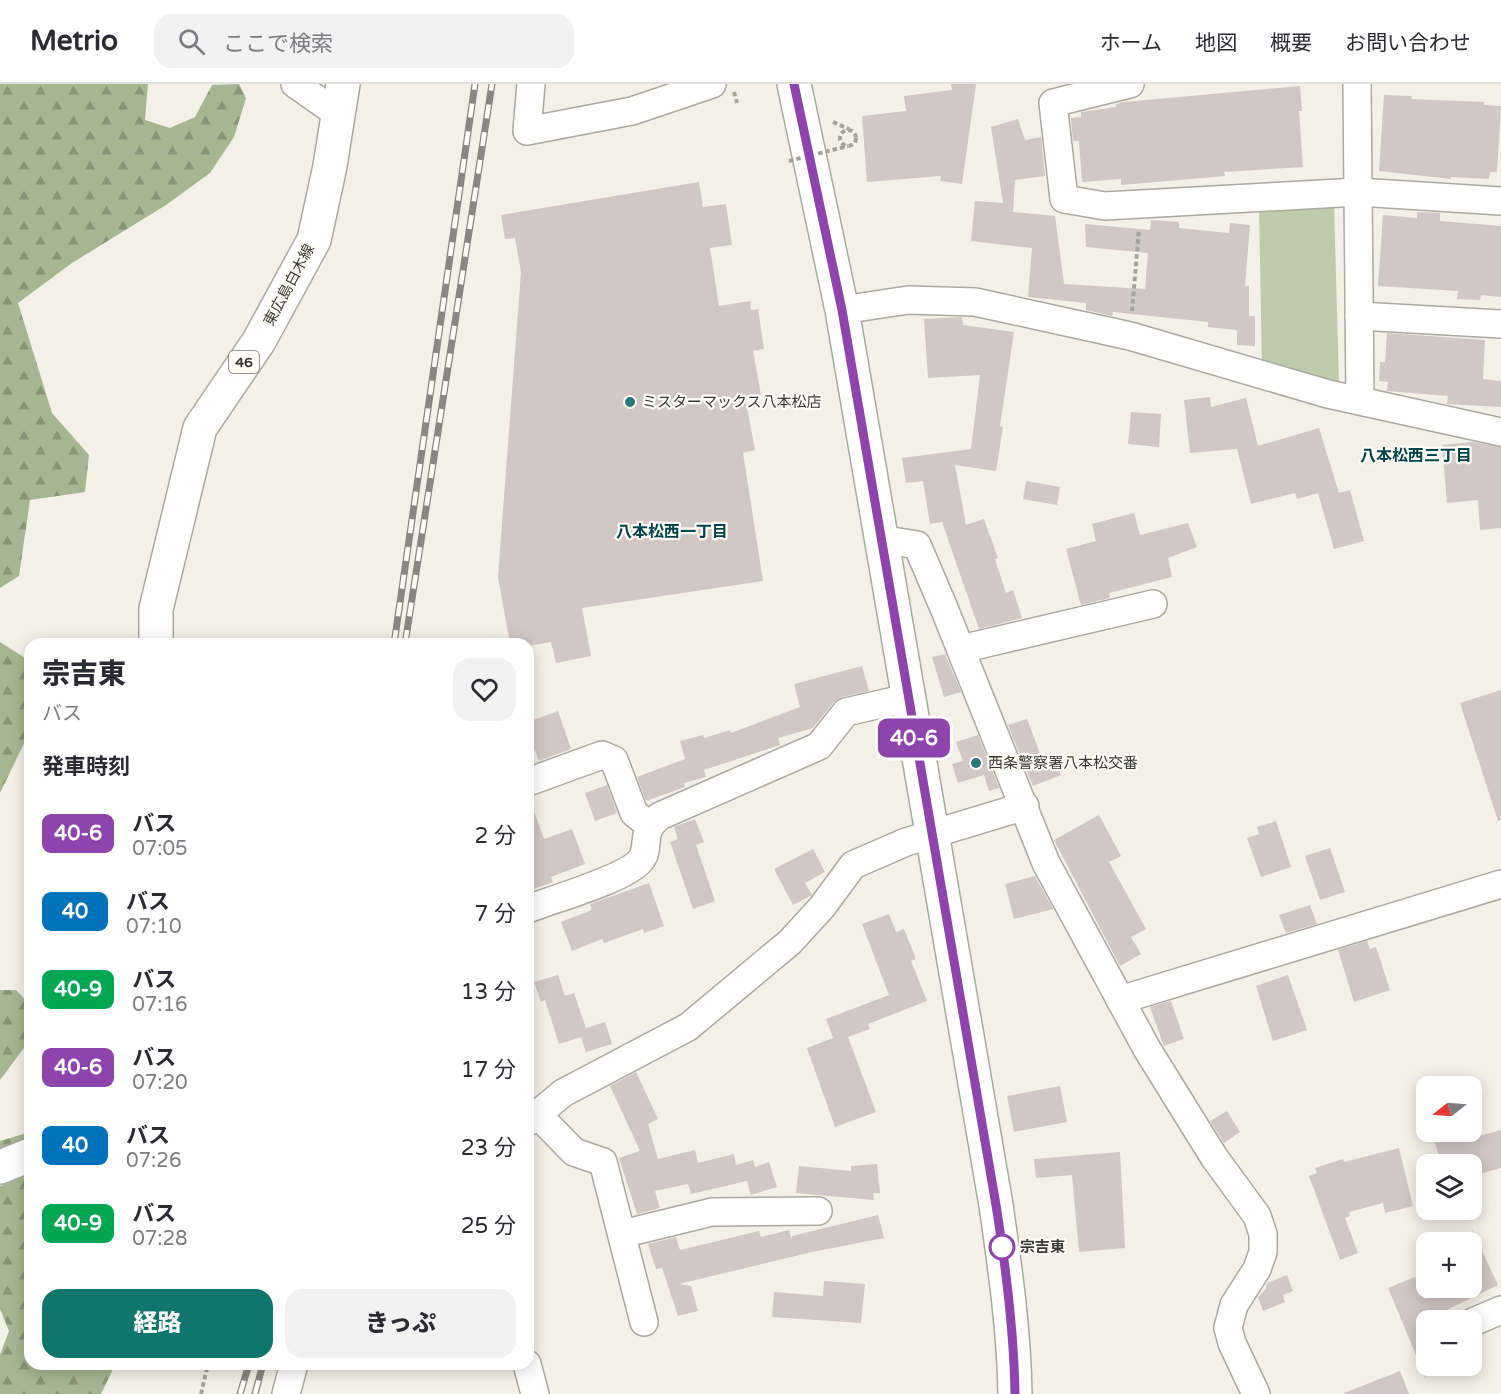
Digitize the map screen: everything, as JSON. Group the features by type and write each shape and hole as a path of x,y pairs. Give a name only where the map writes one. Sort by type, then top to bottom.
{"main road":[{"path":"794,84 842,310 1007,1281 1014,1350 1014,1394"},
{"name":"東広島白木線","path":"156,638 156,609 200,428 259,341 314,240 341,99"},
{"path":"0,1167 24,1157"}],"street":[{"path":"295,84 341,99"},
{"path":"531,84 526,131 632,111 712,84"},
{"path":"1130,84 1053,103 1064,199 1105,206 1358,192 1501,201"},
{"path":"1357,84 1360,399"},
{"path":"842,310 908,300 975,302 1130,336 1328,394 1360,399 1501,432"},
{"path":"1359,316 1501,324"},
{"path":"880,539 917,545 1025,806 1046,863 1120,1000 1214,1157 1257,1216 1263,1234 1263,1252 1257,1269 1234,1305 1228,1328 1232,1343 1257,1394"},
{"path":"961,649 1153,604"},
{"path":"534,907 628,871 642,859 649,825 660,816 819,746 846,712 907,698"},
{"path":"534,780 602,755 614,760 634,813 649,825"},
{"path":"534,1115 563,1093 688,1027 790,942 822,907 853,865 931,834 1025,806"},
{"path":"1120,1000 1501,884"},
{"path":"534,1119 574,1152 603,1162 644,1322"},
{"path":"622,1234 712,1212 818,1211"},
{"path":"1482,1318 1501,1310"},
{"path":"286,1394 292,1370"},
{"path":"529,1370 535,1394"}],"path":[{"path":"833,122 853,130 856,138"},
{"path":"848,146 841,143 840,138 843,131 851,131 856,138"},
{"path":"789,161 848,146 856,138"},
{"path":"1130,336 1141,204"},
{"path":"201,1394 207,1370"}],"green space":[{"path":"0,84 148,84 145,120 170,128 195,117 212,85 239,84 246,98 234,137 210,173 166,205 72,263 18,303 52,413 89,455 85,492 30,500 19,576 0,588"},
{"path":"1334,204 1339,383 1262,370 1259,206"},
{"path":"0,642 24,657 24,743 0,793"},
{"path":"0,990 16,990 24,999 24,1048 0,1080"},
{"path":"24,1134 24,1142 0,1156 0,1141"},
{"path":"24,1176 24,1370 113,1370 101,1394 0,1394 0,1355 9,1331 0,1309 0,1186"}],"building":[{"path":"951,84 976,84 962,184 940,181 941,176 867,182 862,116 906,111 904,96 952,90"},
{"path":"1300,86 1302,111 1299,111 1303,167 1224,172 1225,176 1121,185 1121,179 1082,182 1079,141 1073,141 1071,118 1081,117 1081,112 1116,107 1116,104 1124,102"},
{"path":"1384,95 1412,96 1411,99 1484,102 1484,105 1501,106 1497,172 1490,172 1489,179 1451,177 1451,179 1379,171"},
{"path":"1018,119 1025,140 1041,137 1045,176 1015,180 1013,212 1055,216 1064,284 1145,289 1148,253 1086,247 1085,224 1150,230 1151,220 1179,222 1179,228 1229,233 1230,223 1250,225 1245,286 1249,286 1249,316 1255,316 1255,346 1237,345 1237,330 1208,327 1208,322 1113,312 1112,316 1086,310 1086,303 1028,297 1032,248 971,241 975,201 1003,203 991,127"},
{"path":"699,182 703,207 726,204 732,245 710,248 719,306 750,301 751,310 758,309 764,349 753,351 761,395 745,397 755,450 743,453 763,581 582,608 591,656 556,663 551,642 534,645 534,638 509,638 498,577 521,272 515,238 505,239 501,215"},
{"path":"1417,212 1440,213 1440,221 1501,226 1501,297 1481,295 1480,300 1457,299 1458,291 1378,286 1383,215 1417,218"},
{"path":"962,317 963,325 1014,332 1000,426 1003,427 996,471 955,465 966,525 984,519 998,558 995,559 1006,593 1013,590 1022,618 979,629 942,522 930,524 923,481 906,483 902,458 971,449 980,375 928,378 924,319"},
{"path":"1387,333 1485,340 1483,379 1501,381 1501,407 1447,404 1448,396 1387,391 1388,382 1379,381 1380,362 1385,362"},
{"path":"1210,397 1211,407 1246,398 1258,446 1319,428 1339,493 1350,490 1364,541 1334,549 1318,493 1297,499 1295,493 1251,504 1237,449 1190,453 1184,400"},
{"path":"1131,412 1161,414 1159,447 1128,444"},
{"path":"1472,442 1501,447 1501,528 1480,530 1478,500 1447,503 1442,445"},
{"path":"1026,481 1060,487 1057,505 1023,499"},
{"path":"1134,513 1140,535 1188,523 1197,547 1168,558 1172,577 1109,593 1110,598 1081,605 1066,549 1096,541 1092,524"},
{"path":"945,654 961,692 944,697 932,657"},
{"path":"862,666 869,691 842,697 834,702 813,728 778,738 780,745 704,770 706,777 684,783 685,787 646,801 637,777 685,759 680,741 703,735 704,738 730,730 731,733 800,707 794,684"},
{"path":"1501,690 1501,820 1498,821 1460,703"},
{"path":"558,711 571,749 539,761 534,747 534,720"},
{"path":"1027,719 1042,759 1053,755 1061,775 1033,786 1008,725"},
{"name":"西条警察署八本松交番","path":"978,735 999,788 989,791 984,775 958,783 952,764 963,761 956,742"},
{"path":"607,785 617,813 595,821 585,793"},
{"path":"534,811 544,839 572,829 585,864 551,877 553,882 534,889"},
{"path":"1099,815 1121,856 1109,862 1146,929 1131,937 1141,954 1120,966 1054,840"},
{"path":"695,819 704,842 696,845 715,901 693,909 670,842 678,839 674,827"},
{"path":"1276,821 1291,867 1261,877 1247,838 1259,834 1257,827"},
{"path":"1330,848 1345,892 1320,900 1305,856"},
{"path":"813,849 825,872 805,883 812,895 793,905 774,869"},
{"path":"1035,876 1053,909 1014,919 1005,884"},
{"path":"649,883 664,926 644,933 643,929 604,943 602,939 572,951 561,922 592,910 590,904"},
{"path":"1310,905 1317,924 1286,933 1279,915"},
{"path":"889,914 896,932 904,929 916,959 911,961 927,1001 868,1024 870,1029 848,1037 876,1112 835,1127 807,1048 833,1038 826,1019 889,995 862,924"},
{"path":"1367,941 1370,949 1376,947 1390,990 1354,1002 1338,950"},
{"path":"558,975 565,996 574,993 586,1028 605,1022 612,1044 586,1052 581,1037 559,1044 545,1000 541,1002 534,982"},
{"path":"1288,975 1307,1030 1273,1041 1256,986"},
{"path":"1171,1001 1184,1039 1164,1046 1150,1007"},
{"path":"636,1072 658,1119 648,1124 658,1159 695,1150 698,1163 734,1154 736,1165 753,1160 755,1167 769,1162 777,1187 751,1195 747,1181 691,1194 688,1184 655,1191 660,1208 637,1214 619,1158 640,1151 610,1086"},
{"path":"1060,1086 1067,1122 1014,1132 1007,1096"},
{"path":"1227,1111 1240,1132 1224,1143 1210,1121"},
{"path":"1501,1130 1501,1168 1482,1173 1482,1154 1438,1154 1435,1142 1482,1142 1482,1135"},
{"path":"1399,1148 1413,1206 1385,1213 1383,1203 1349,1212 1350,1216 1345,1218 1358,1253 1340,1260 1309,1176 1317,1173 1315,1168 1343,1159 1344,1162"},
{"path":"1120,1152 1125,1248 1079,1252 1072,1175 1036,1178 1034,1159"},
{"path":"877,1164 880,1193 873,1193 874,1200 796,1193 799,1166 851,1171 851,1166"},
{"path":"878,1215 884,1238 812,1252 679,1284 691,1286 698,1311 678,1316 662,1268 656,1269 648,1244 676,1237 680,1250 759,1231 761,1237 789,1230 792,1240 792,1236"},
{"path":"1482,1251 1498,1285 1482,1293"},
{"path":"1287,1275 1293,1291 1283,1295 1285,1302 1263,1311 1258,1297 1266,1289 1267,1283"},
{"path":"1415,1277 1416,1298 1471,1298 1447,1310 1416,1310 1416,1355 1388,1288"},
{"path":"824,1281 865,1284 861,1323 772,1317 774,1292 823,1296"},
{"path":"1400,1371 1409,1394 1344,1394 1344,1393"}],"railway":[{"path":"395,638 475,84"},
{"path":"406,638 492,84"},
{"path":"240,1394 247,1370"},
{"path":"255,1394 261,1370"}],"bus line":[{"name":"40-6","path":"794,84 818,188 842,310 996,1205 1014,1350 1015,1394"}],"place":[{"name":"ミスターマックス八本松店","path":"630,402"},
{"name":"西条警察署八本松交番","path":"976,763"},
{"name":"宗吉東","path":"1002,1247"}],"district":[{"name":"八本松西三丁目","path":"1416,455"},
{"name":"八本松西一丁目","path":"672,531"}]}
